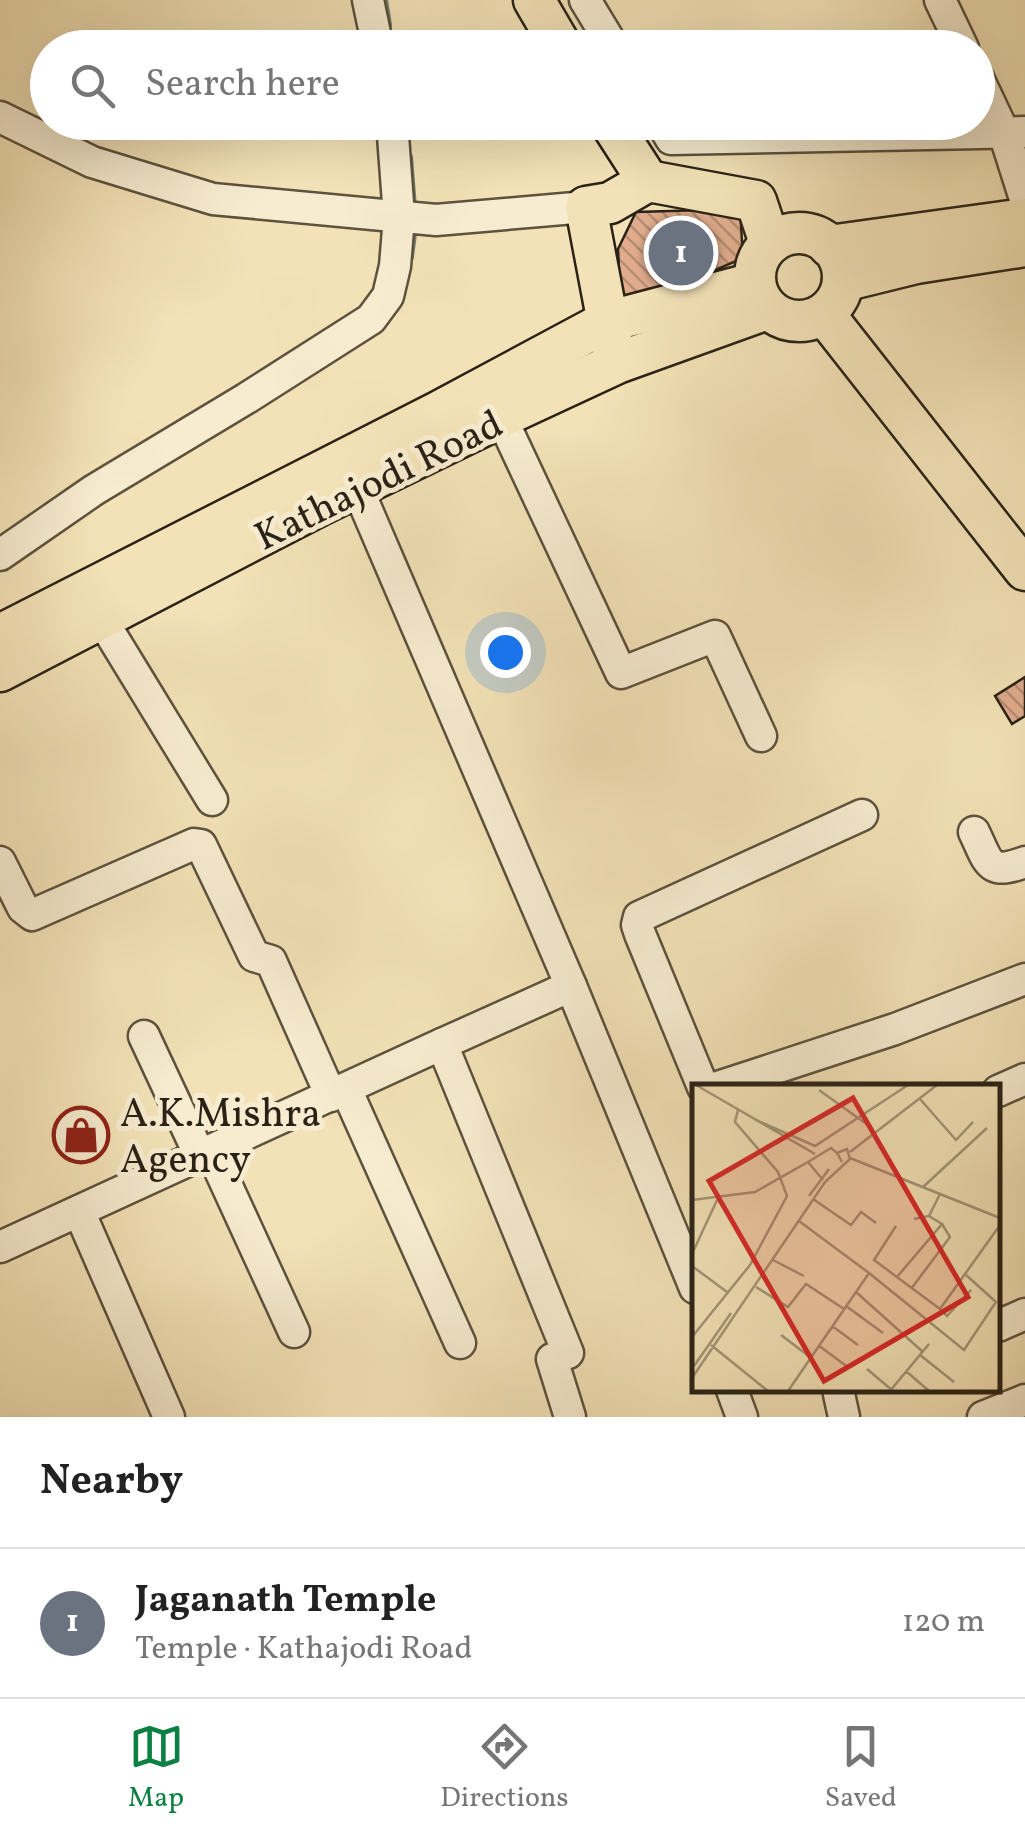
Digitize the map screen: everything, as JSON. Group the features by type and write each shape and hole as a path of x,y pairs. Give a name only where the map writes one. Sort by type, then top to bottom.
{"main road":[{"path":"534,0 552,30"},
{"path":"621,140 648,182"},
{"path":"617,363 586,207 610,204 648,182 756,201 770,243"},
{"path":"1025,219 832,280 807,322 792,322 760,296 754,268 770,243 798,233 812,235 832,280 1025,570"},
{"path":"832,280 1025,246"},
{"name":"Kathajodi Road","path":"0,635 606,322 760,296"},
{"name":"Kathajodi Road","path":"0,672 356,487 760,296"}],"street":[{"path":"368,0 374,30"},
{"path":"585,0 603,30"},
{"path":"940,0 954,30"},
{"path":"995,103 1015,133 1025,199"},
{"path":"0,117 30,132"},
{"path":"47,140 92,162 212,198 436,220 586,207"},
{"path":"0,555 94,490 371,319 388,296 399,217 393,140"},
{"path":"500,418 620,673 715,636 761,736"},
{"path":"356,487 571,986 692,1281"},
{"path":"102,620 212,800"},
{"path":"702,1084 640,934 640,916 862,815"},
{"path":"974,832 995,869 1025,862"},
{"path":"0,862 23,908 32,915 194,844 201,845 254,956 271,962 460,1343"},
{"path":"727,1084 895,1030 1025,979"},
{"path":"0,1247 571,986"},
{"path":"144,1036 294,1332"},
{"path":"442,1044 568,1353 552,1359 570,1417"},
{"path":"1000,1090 1025,1079"},
{"path":"79,1211 169,1417"},
{"path":"1000,1325 1025,1314"},
{"path":"733,1392 742,1417"},
{"path":"983,1417 1025,1400"}],"building":[{"path":"740,209 743,258 709,273 655,288 628,303 620,289 618,249 636,212"},
{"path":"1025,677 1025,716 1012,724 995,696"}],"waterway":[{"path":"384,0 388,25"},
{"path":"409,157 413,207"},
{"path":"410,257 414,226"}],"place":[{"name":"Jaganath Temple","path":"681,253"},
{"name":"A.K.Mishra Agency","path":"81,1135"}]}
